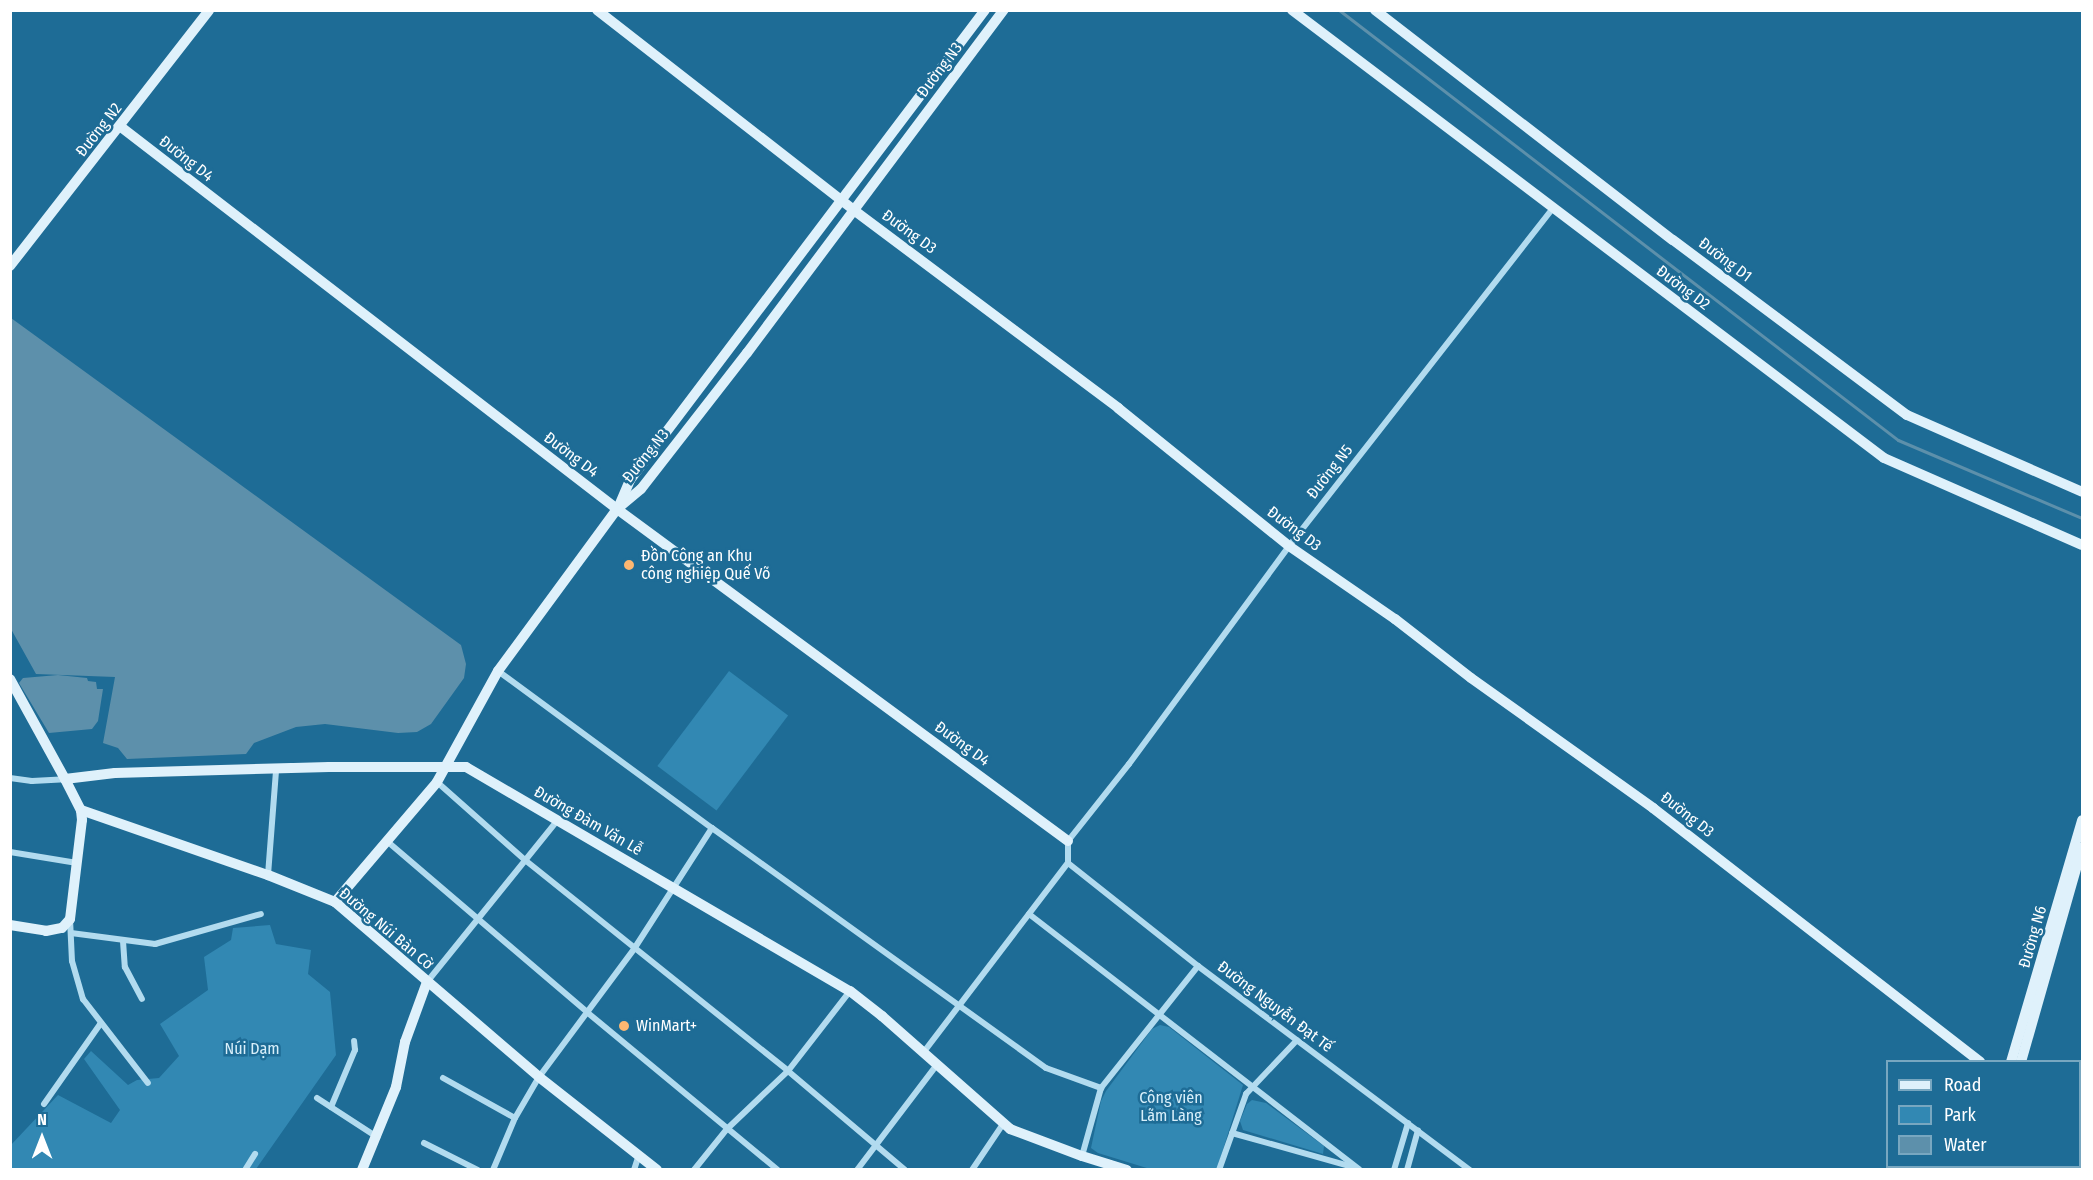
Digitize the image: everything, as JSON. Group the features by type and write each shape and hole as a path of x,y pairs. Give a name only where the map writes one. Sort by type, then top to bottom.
{"street":[{"name":"Đường N2","path":"10,266 121,127 209,10"},
{"name":"Đường D3","path":"597,10 855,211 1118,408 1289,546 1395,619 1471,678 1653,808 1977,1060"},
{"name":"Đường N3","path":"617,509 630,480 843,201 985,10"},
{"name":"Đường N3","path":"617,509 640,489 855,211 1004,10"},
{"name":"Đường D2","path":"1292,10 1884,458 2082,545"},
{"name":"Đường D1","path":"1376,10 1673,240 1899,409 1928,426 2082,492"},
{"path":"969,31 981,41"},
{"name":"Đường D4","path":"121,127 617,509 1068,841"},
{"name":"Đường N5","path":"1068,841 1129,764 1289,546 1552,209"},
{"path":"335,902 437,782 498,670 617,509"},
{"path":"498,670 712,828 1046,1068 1101,1088"},
{"path":"10,679 81,810 82,820 70,919 72,961 84,999 148,1083"},
{"name":"Đường Đàm Văn Lễ","path":"64,779 115,773 466,767 850,991 1004,1124 1020,1135 1127,1170"},
{"path":"268,874 276,770"},
{"path":"10,778 32,781 64,779"},
{"path":"437,782 525,860 788,1071 905,1170"},
{"name":"Đường Núi Bàn Cờ","path":"81,810 268,874 335,902 539,1077 657,1170"},
{"name":"Đường N6","path":"2012,1060 2082,820"},
{"path":"362,1170 396,1087 405,1042 427,982 557,821"},
{"path":"494,1170 515,1118 539,1077 634,949 712,828"},
{"path":"923,1054 1068,863 1068,841"},
{"path":"388,842 476,920 778,1170"},
{"name":"Đường N6","path":"2022,1060 2082,848"},
{"path":"10,852 77,863"},
{"name":"Đường Nguyễn Đạt Tế","path":"1068,863 1198,966 1470,1170"},
{"path":"71,933 155,944 261,914"},
{"path":"1029,914 1360,1169"},
{"path":"10,925 46,931 62,928 70,919"},
{"path":"123,941 124,967 142,999"},
{"path":"1082,1156 1101,1088 1198,966"},
{"path":"694,1170 727,1130 788,1071 850,991"},
{"path":"44,1104 101,1023"},
{"path":"1220,1170 1246,1094 1297,1040"},
{"path":"331,1107 356,1050 354,1041"},
{"path":"857,1170 936,1066"},
{"path":"443,1078 515,1118"},
{"path":"317,1098 377,1137"},
{"path":"1394,1170 1408,1123"},
{"path":"972,1170 1004,1124"},
{"path":"1407,1170 1418,1130"},
{"path":"1232,1133 1360,1169"},
{"path":"424,1143 478,1170"},
{"path":"245,1170 255,1154"},
{"path":"634,1170 639,1155"}],"green space":[{"path":"729,671 788,716 716,811 657,766"},
{"name":"Núi Dạm","path":"270,925 276,944 311,950 308,974 330,992 336,1055 256,1169 11,1169 10,1146 58,1095 111,1123 120,1110 84,1059 91,1051 128,1085 137,1080 159,1078 179,1056 160,1024 208,990 204,957 231,940 233,928"},
{"name":"Công viên Lãm Làng","path":"1160,1025 1169,1027 1243,1085 1217,1169 1150,1169 1098,1153 1091,1148 1101,1101 1106,1091 1152,1029"},
{"path":"1252,1100 1266,1103 1324,1146 1323,1154 1243,1130 1240,1121 1247,1104"}],"water":[{"path":"11,318 461,645 466,664 464,678 431,724 417,732 398,733 325,724 296,727 254,743 246,754 127,759 118,748 103,743 115,677 36,674 11,629"},
{"path":"58,675 87,678 88,681 96,682 97,689 103,689 98,721 92,729 49,733 19,683 23,678"}],"waterway":[{"path":"1339,10 1898,440 2082,518"}],"place":[{"name":"Đồn Công an Khu công nghiệp Quế Võ","path":"629,565"},
{"name":"WinMart+","path":"624,1026"}]}
